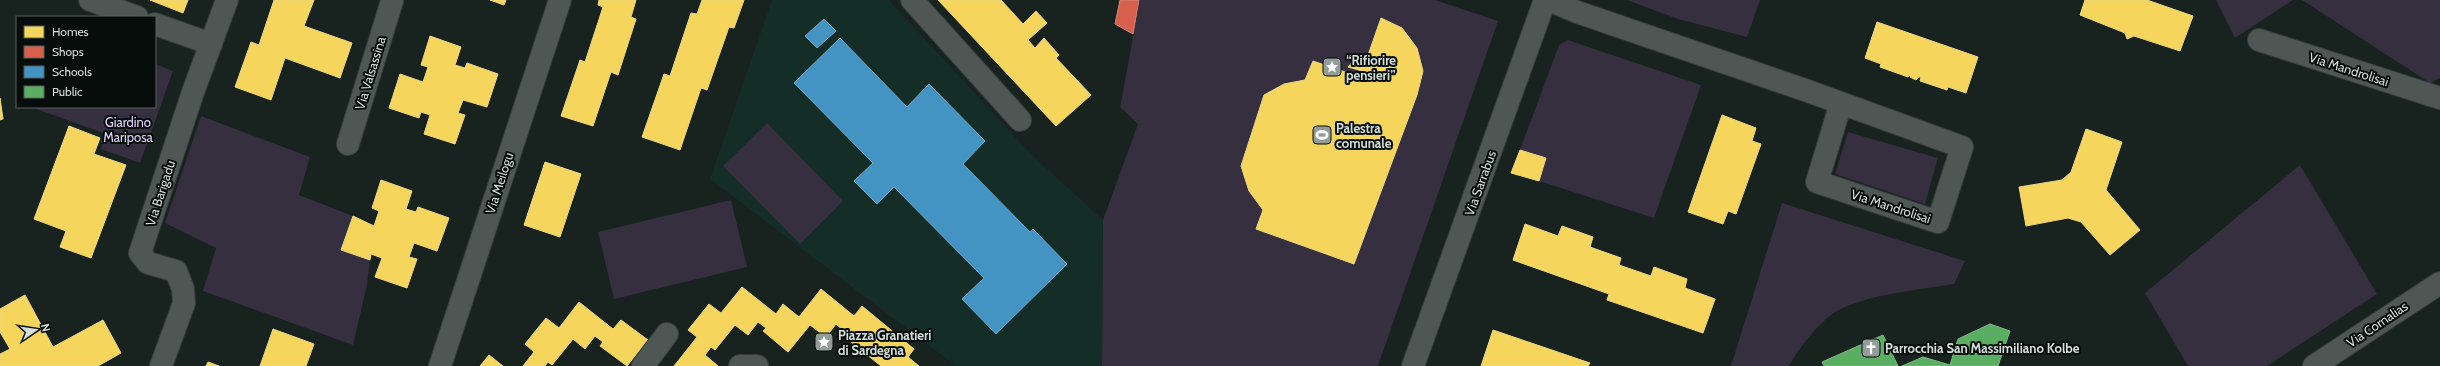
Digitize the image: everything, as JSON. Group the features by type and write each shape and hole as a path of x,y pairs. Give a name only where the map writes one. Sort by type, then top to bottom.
{"street":[{"name":"Via Barigadu","path":"161,366 184,303 183,289 176,271 148,263 140,253 227,0"},
{"name":"Via Meilogu","path":"440,366 560,0"},
{"path":"912,0 1020,120"},
{"name":"Via Sarrabus","path":"1414,366 1545,0"},
{"name":"Via Mandrolisai","path":"1549,0 1577,12 1841,103 1962,147 1938,222 1817,182 1841,103"},
{"name":"Via Valsassina","path":"348,144 392,1"},
{"path":"102,2 135,16"},
{"path":"156,24 211,44"},
{"name":"Via Mandrolisai","path":"2259,40 2440,98"},
{"name":"Via Cornalias","path":"2314,366 2440,283"},
{"path":"643,366 667,334"},
{"path":"740,366 757,366"}],"shaded area":[{"path":"772,0 889,0 1029,152 1103,220 1102,366 956,366 710,179"}],"green space":[{"name":"Palestra comunale","path":"1140,0 1435,0 1498,21 1378,366 1102,366 1103,220 1138,124 1120,107"},
{"path":"1627,0 1760,0 1747,37 1678,19"},
{"path":"2216,0 2293,0 2235,38"},
{"path":"2302,0 2440,0 2440,78 2430,83"},
{"path":"1568,40 1701,85 1654,218 1539,181 1546,158 1520,150 1559,45"},
{"name":"Giardino Mariposa","path":"156,64 173,71 140,163 101,149 106,134 34,108 156,108"},
{"path":"201,116 310,157 299,195 353,216 341,250 370,260 367,285 353,345 203,291 216,248 165,223"},
{"path":"767,123 843,201 800,244 723,166"},
{"path":"1848,132 1938,158 1925,204 1835,174"},
{"path":"2300,165 2377,294 2267,366 2188,366 2145,293"},
{"path":"731,200 747,267 614,299 598,232"},
{"path":"1782,203 1965,261 1954,284 1863,300 1837,311 1824,321 1810,336 1789,366 1731,366"}],"building: Homes":[{"path":"150,0 188,0 183,13"},
{"path":"274,0 314,0 304,26 352,43 340,78 285,58 271,100 235,87 251,42 259,45"},
{"path":"490,0 506,0 504,5"},
{"path":"599,0 636,0 631,17 636,19 618,75 611,72 593,126 561,116 580,60 585,62 603,7 598,5"},
{"path":"702,0 744,0 734,28 729,27 707,90 701,88 680,150 642,137 664,74 670,76 691,13 697,14"},
{"path":"938,0 1001,0 1023,24 1036,11 1047,23 1028,40 1035,48 1044,38 1059,55 1056,58 1091,95 1056,126"},
{"path":"2085,0 2147,0 2193,16 2180,51 2134,36 2127,39 2125,33 2080,15"},
{"path":"1381,18 1402,28 1417,48 1423,71 1417,95 1354,264 1256,229 1263,210 1249,191 1241,166 1264,95 1284,84 1305,80 1313,61 1360,77 1362,71 1348,67 1354,60 1367,58"},
{"path":"1877,22 1978,57 1966,93 1948,87 1947,90 1920,81 1921,77 1916,80 1910,77 1910,75 1908,77 1880,67 1881,64 1865,58"},
{"path":"430,36 461,47 455,65 465,68 467,63 498,74 487,107 463,100 458,113 465,115 455,144 424,134 430,115 421,112 419,118 389,108 400,74 423,82 428,67 421,65"},
{"path":"0,98 3,119 0,120"},
{"path":"1722,115 1756,128 1752,141 1761,144 1736,214 1728,211 1723,224 1688,212"},
{"path":"69,126 100,138 94,154 126,165 91,258 60,247 66,231 34,219"},
{"path":"2086,129 2122,142 2106,190 2140,230 2110,255 2081,222 2068,218 2026,226 2019,187 2062,180 2071,172"},
{"path":"1520,150 1546,158 1539,181 1511,173"},
{"path":"545,162 581,174 560,237 524,225"},
{"path":"381,180 412,191 406,209 416,212 418,207 449,218 437,251 414,243 409,257 417,259 407,288 375,277 382,258 371,254 370,260 341,250 353,216 374,226 379,211 372,208"},
{"path":"1525,224 1558,236 1562,226 1593,237 1590,247 1621,258 1619,265 1651,276 1654,267 1687,279 1685,288 1715,299 1703,333 1607,300 1609,294 1513,260"},
{"path":"742,287 776,314 783,304 799,317 821,289 854,316 862,306 914,349 908,357 919,366 881,366 841,334 844,331 836,324 826,337 810,325 788,352 763,331 766,328 758,322 748,335 735,325 715,350 711,347 705,355 718,366 674,366 697,337 688,330 709,304 721,313"},
{"path":"25,295 53,347 103,320 121,353 98,366 0,366 0,354 10,349 0,332 0,309"},
{"path":"579,302 613,329 621,320 648,340 627,366 600,346 603,342 595,336 585,349 573,339 552,365 548,362 545,366 523,366 534,352 525,344 546,318 559,328"},
{"path":"273,329 314,344 306,366 260,366"},
{"path":"1493,330 1590,363 1588,366 1481,366"},
{"path":"489,355 503,366 480,366"},
{"path":"208,362 219,366 206,366"}],"building: Shops":[{"path":"1120,0 1139,0 1133,34 1115,24"}],"building: Schools":[{"path":"824,19 836,31 817,48 805,36"},
{"path":"840,38 907,107 929,84 985,141 963,164 1030,232 1033,229 1067,264 996,334 962,299 984,278 894,187 877,204 854,181 873,163 794,83"}],"building: Public":[{"path":"1990,324 2010,331 1998,366 1902,366 1923,357 1950,365 1958,339"},
{"name":"Parrocchia San Massimiliano Kolbe","path":"1883,335 1898,366 1824,366 1822,362"}],"place":[{"name":"“Rifiorire pensieri”","path":"1332,67"},
{"name":"Palestra comunale","path":"1322,135"},
{"name":"Piazza Granatieri di Sardegna","path":"824,342"},
{"name":"Parrocchia San Massimiliano Kolbe","path":"1871,348"}]}
